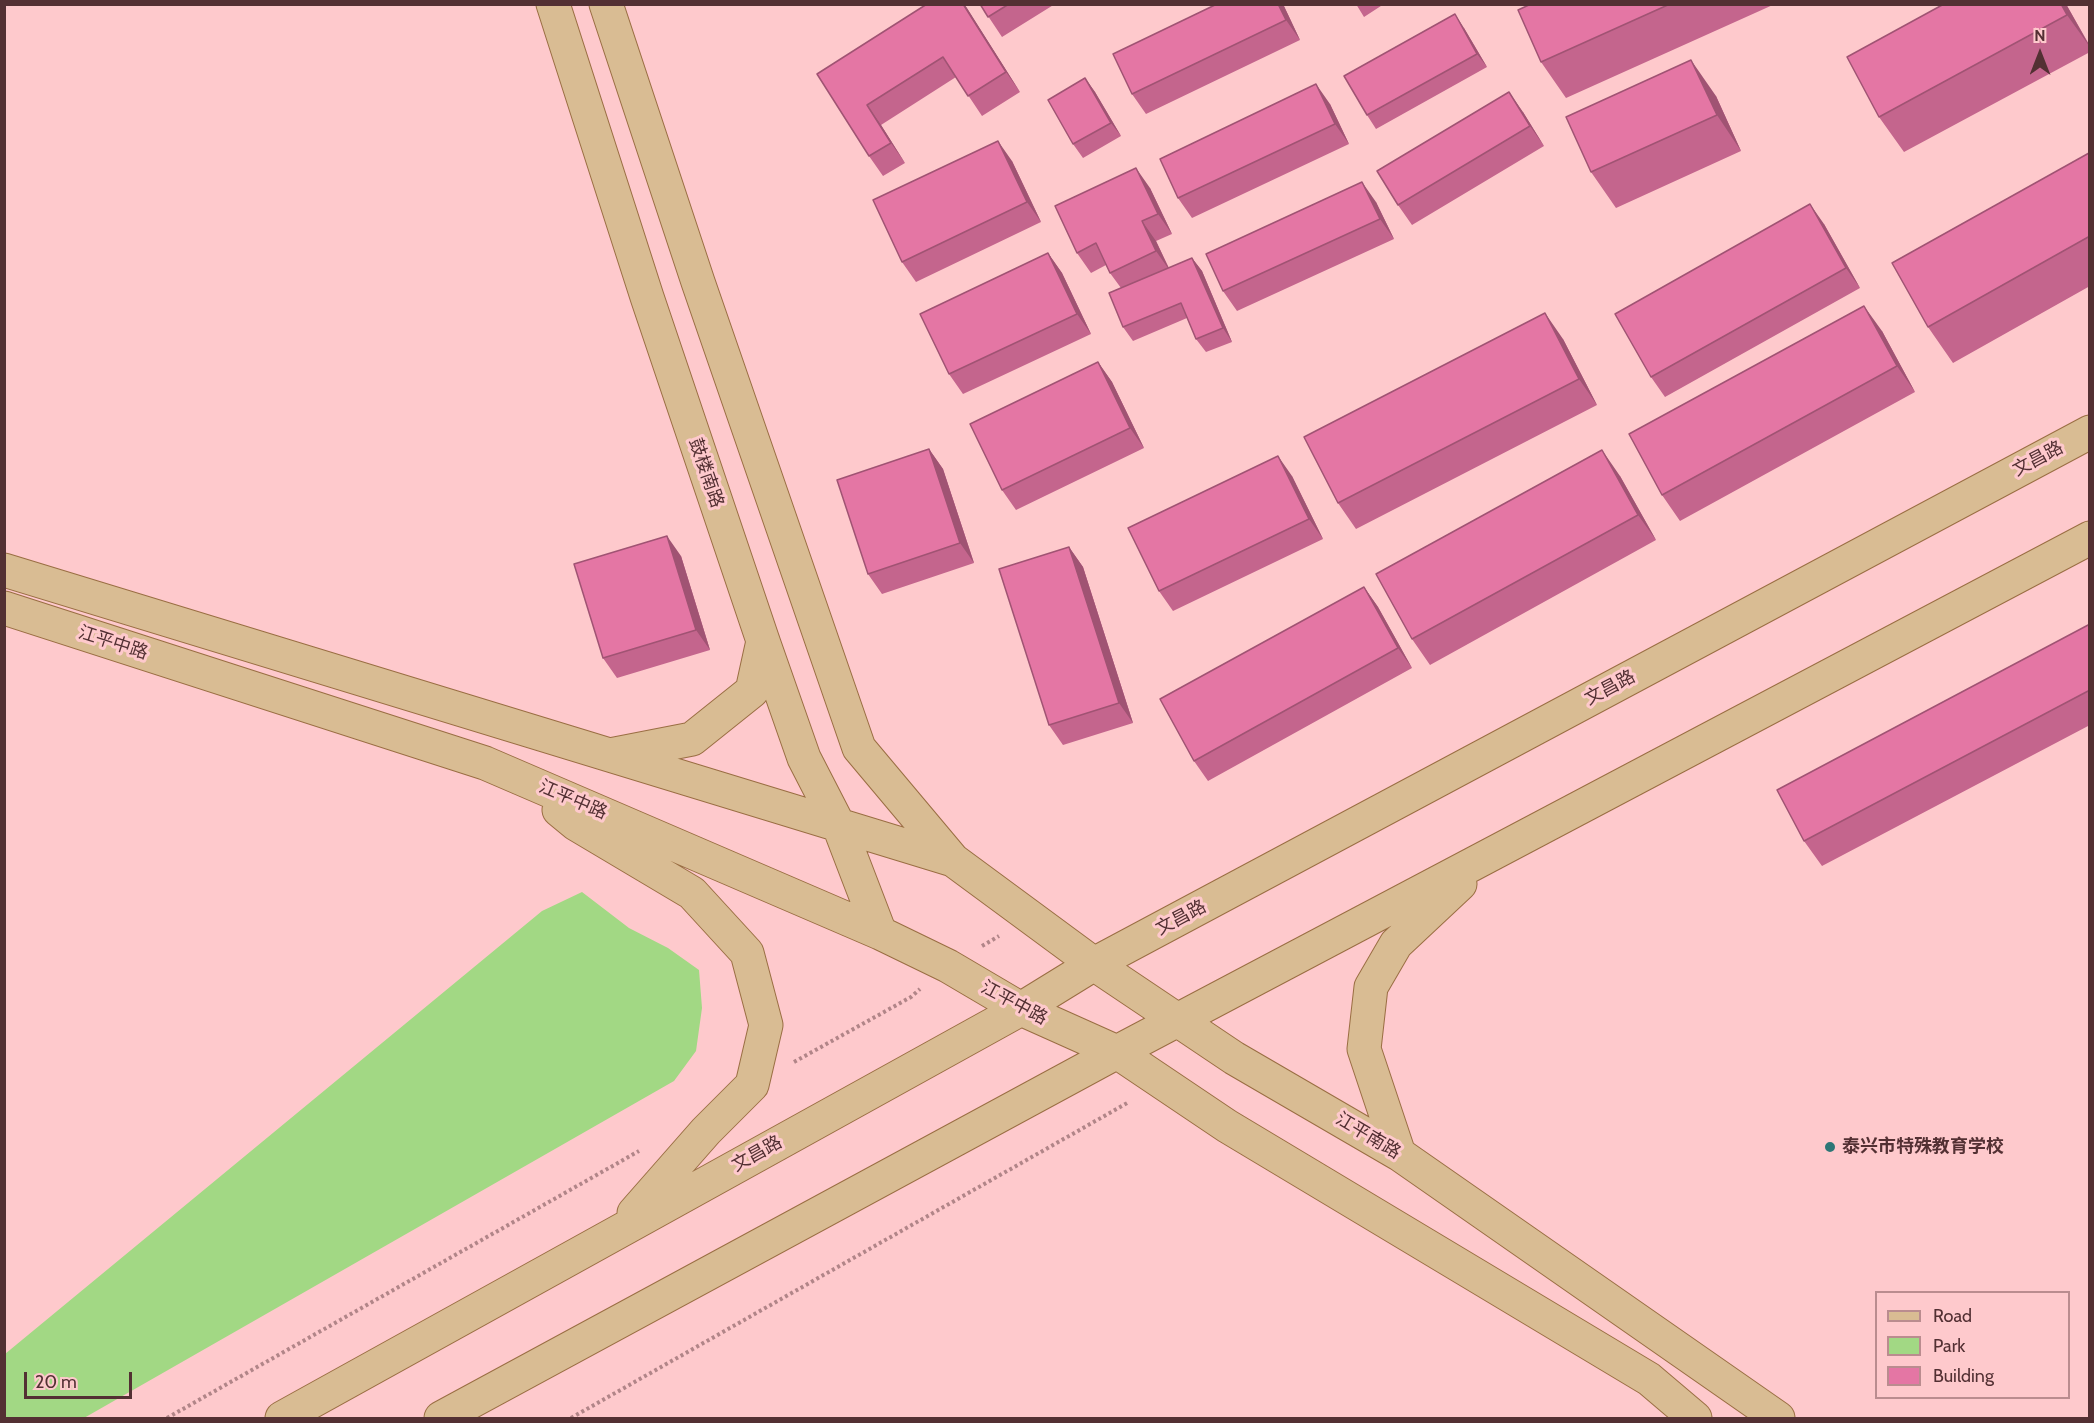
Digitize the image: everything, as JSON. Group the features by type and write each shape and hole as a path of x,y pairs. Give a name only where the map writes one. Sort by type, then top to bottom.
{"main road":[{"name":"鼓楼南路","path":"553,4 647,297 804,758 839,826 880,933"},
{"path":"606,4 698,282 859,748 953,860"},
{"name":"文昌路","path":"282,1419 620,1229 1021,1009 1094,964 2090,432"},
{"path":"441,1419 1117,1052 2090,538"},
{"name":"江平中路","path":"4,570 953,860"},
{"name":"江平中路","path":"4,608 485,763 880,933 948,966 1021,1009 1117,1052"},
{"path":"607,755 692,739 752,690 763,641"},
{"path":"519,777 576,824 692,893 747,953 766,1025 752,1085 706,1131 620,1229"},
{"path":"1399,1154 1364,1049 1371,987 1396,944 1494,853"},
{"name":"江平南路","path":"953,860 1094,964 1234,1058 1399,1154 1778,1419"},
{"path":"1117,1052 1161,1084 1227,1126 1649,1379 1695,1419"}],"path":[{"path":"752,1085 911,997 948,966 1031,918"},
{"path":"571,1419 1161,1084"},
{"path":"167,1419 643,1149"}],"green space":[{"path":"582,892 629,928 668,948 699,970 702,1008 696,1051 674,1081 84,1418 5,1418 5,1354 542,911"}],"building":[{"path":"927,4 963,4 1006,72 968,96 943,57 867,105 891,143 869,156 817,74"},
{"path":"980,4 1009,4 988,17"},
{"path":"1217,4 1278,4 1286,20 1132,94 1113,54"},
{"path":"1531,4 1670,4 1541,62 1518,10"},
{"path":"1944,4 2061,4 2067,15 1879,117 1847,57"},
{"path":"1455,14 1477,54 1367,115 1344,76"},
{"path":"1691,60 1717,115 1591,172 1566,117"},
{"path":"1085,78 1111,123 1073,144 1048,100"},
{"path":"1316,84 1335,124 1178,198 1160,159"},
{"path":"1509,92 1530,126 1398,205 1377,171"},
{"path":"998,141 1027,202 902,262 873,200"},
{"path":"2089,153 2090,236 1928,327 1892,263"},
{"path":"1136,168 1158,214 1142,221 1156,251 1110,273 1096,243 1077,253 1055,206"},
{"path":"1362,182 1380,219 1223,291 1206,254"},
{"path":"1810,204 1846,268 1651,377 1615,314"},
{"path":"1048,253 1077,314 949,374 920,314"},
{"path":"1192,258 1223,328 1196,339 1181,303 1123,327 1109,293"},
{"path":"1864,306 1897,366 1662,495 1629,434"},
{"path":"1545,313 1579,379 1338,503 1304,437"},
{"path":"1098,362 1130,428 1002,490 970,424"},
{"path":"929,449 960,543 868,574 837,480"},
{"path":"1602,450 1638,515 1412,639 1376,574"},
{"path":"1278,456 1309,519 1159,591 1128,528"},
{"path":"667,536 696,630 603,658 574,564"},
{"path":"1069,547 1119,703 1049,725 999,569"},
{"path":"1364,587 1398,648 1194,761 1160,699"},
{"path":"2090,624 2090,690 1804,841 1777,790"}],"place":[{"name":"泰兴市特殊教育学校","path":"1830,1147"}]}
